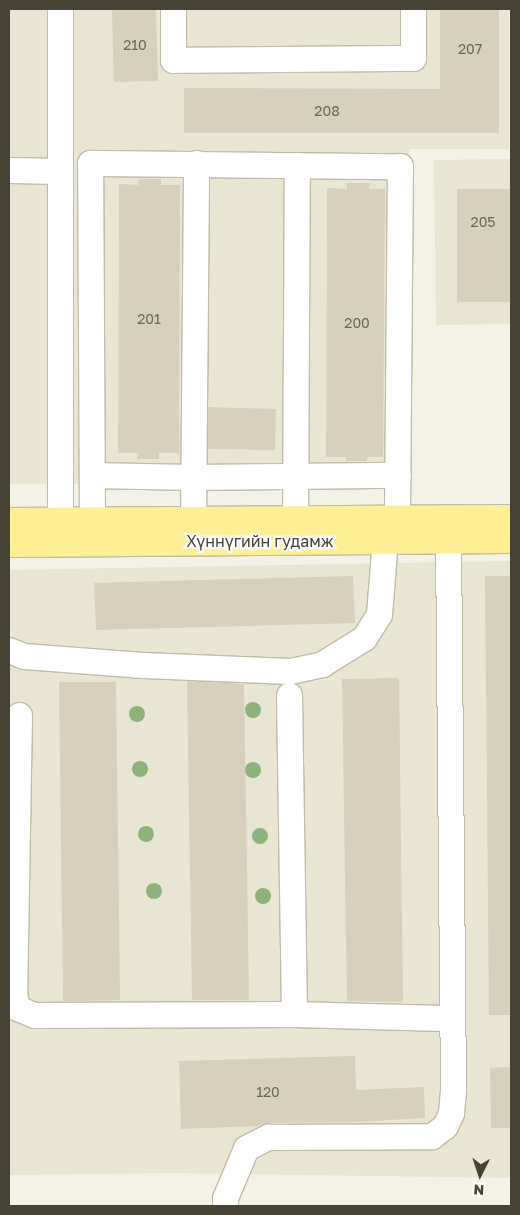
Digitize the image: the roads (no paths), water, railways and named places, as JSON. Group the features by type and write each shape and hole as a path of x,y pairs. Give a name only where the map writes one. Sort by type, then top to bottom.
{"main road":[{"name":"Хүннүгийн гудамж","path":"9,543 391,530 511,519"},
{"name":"Хүннүгийн гудамж","path":"9,522 295,520 391,530 448,540 511,539"}],"street":[{"path":"60,9 58,171 60,521"},
{"path":"173,9 174,60 413,58 413,9"},
{"path":"9,650 24,656 143,666 290,671 322,664 364,638 379,614 398,475 400,166 90,163 92,521"},
{"path":"192,521 196,163"},
{"path":"295,520 297,165"},
{"path":"9,170 58,171"},
{"path":"92,475 193,477 398,475"},
{"path":"225,1202 246,1148 268,1137 432,1136 445,1126 451,1113 453,1090 448,540"},
{"path":"289,695 294,1014"},
{"path":"18,715 14,993 17,1008 34,1015 294,1014 452,1018"}]}
